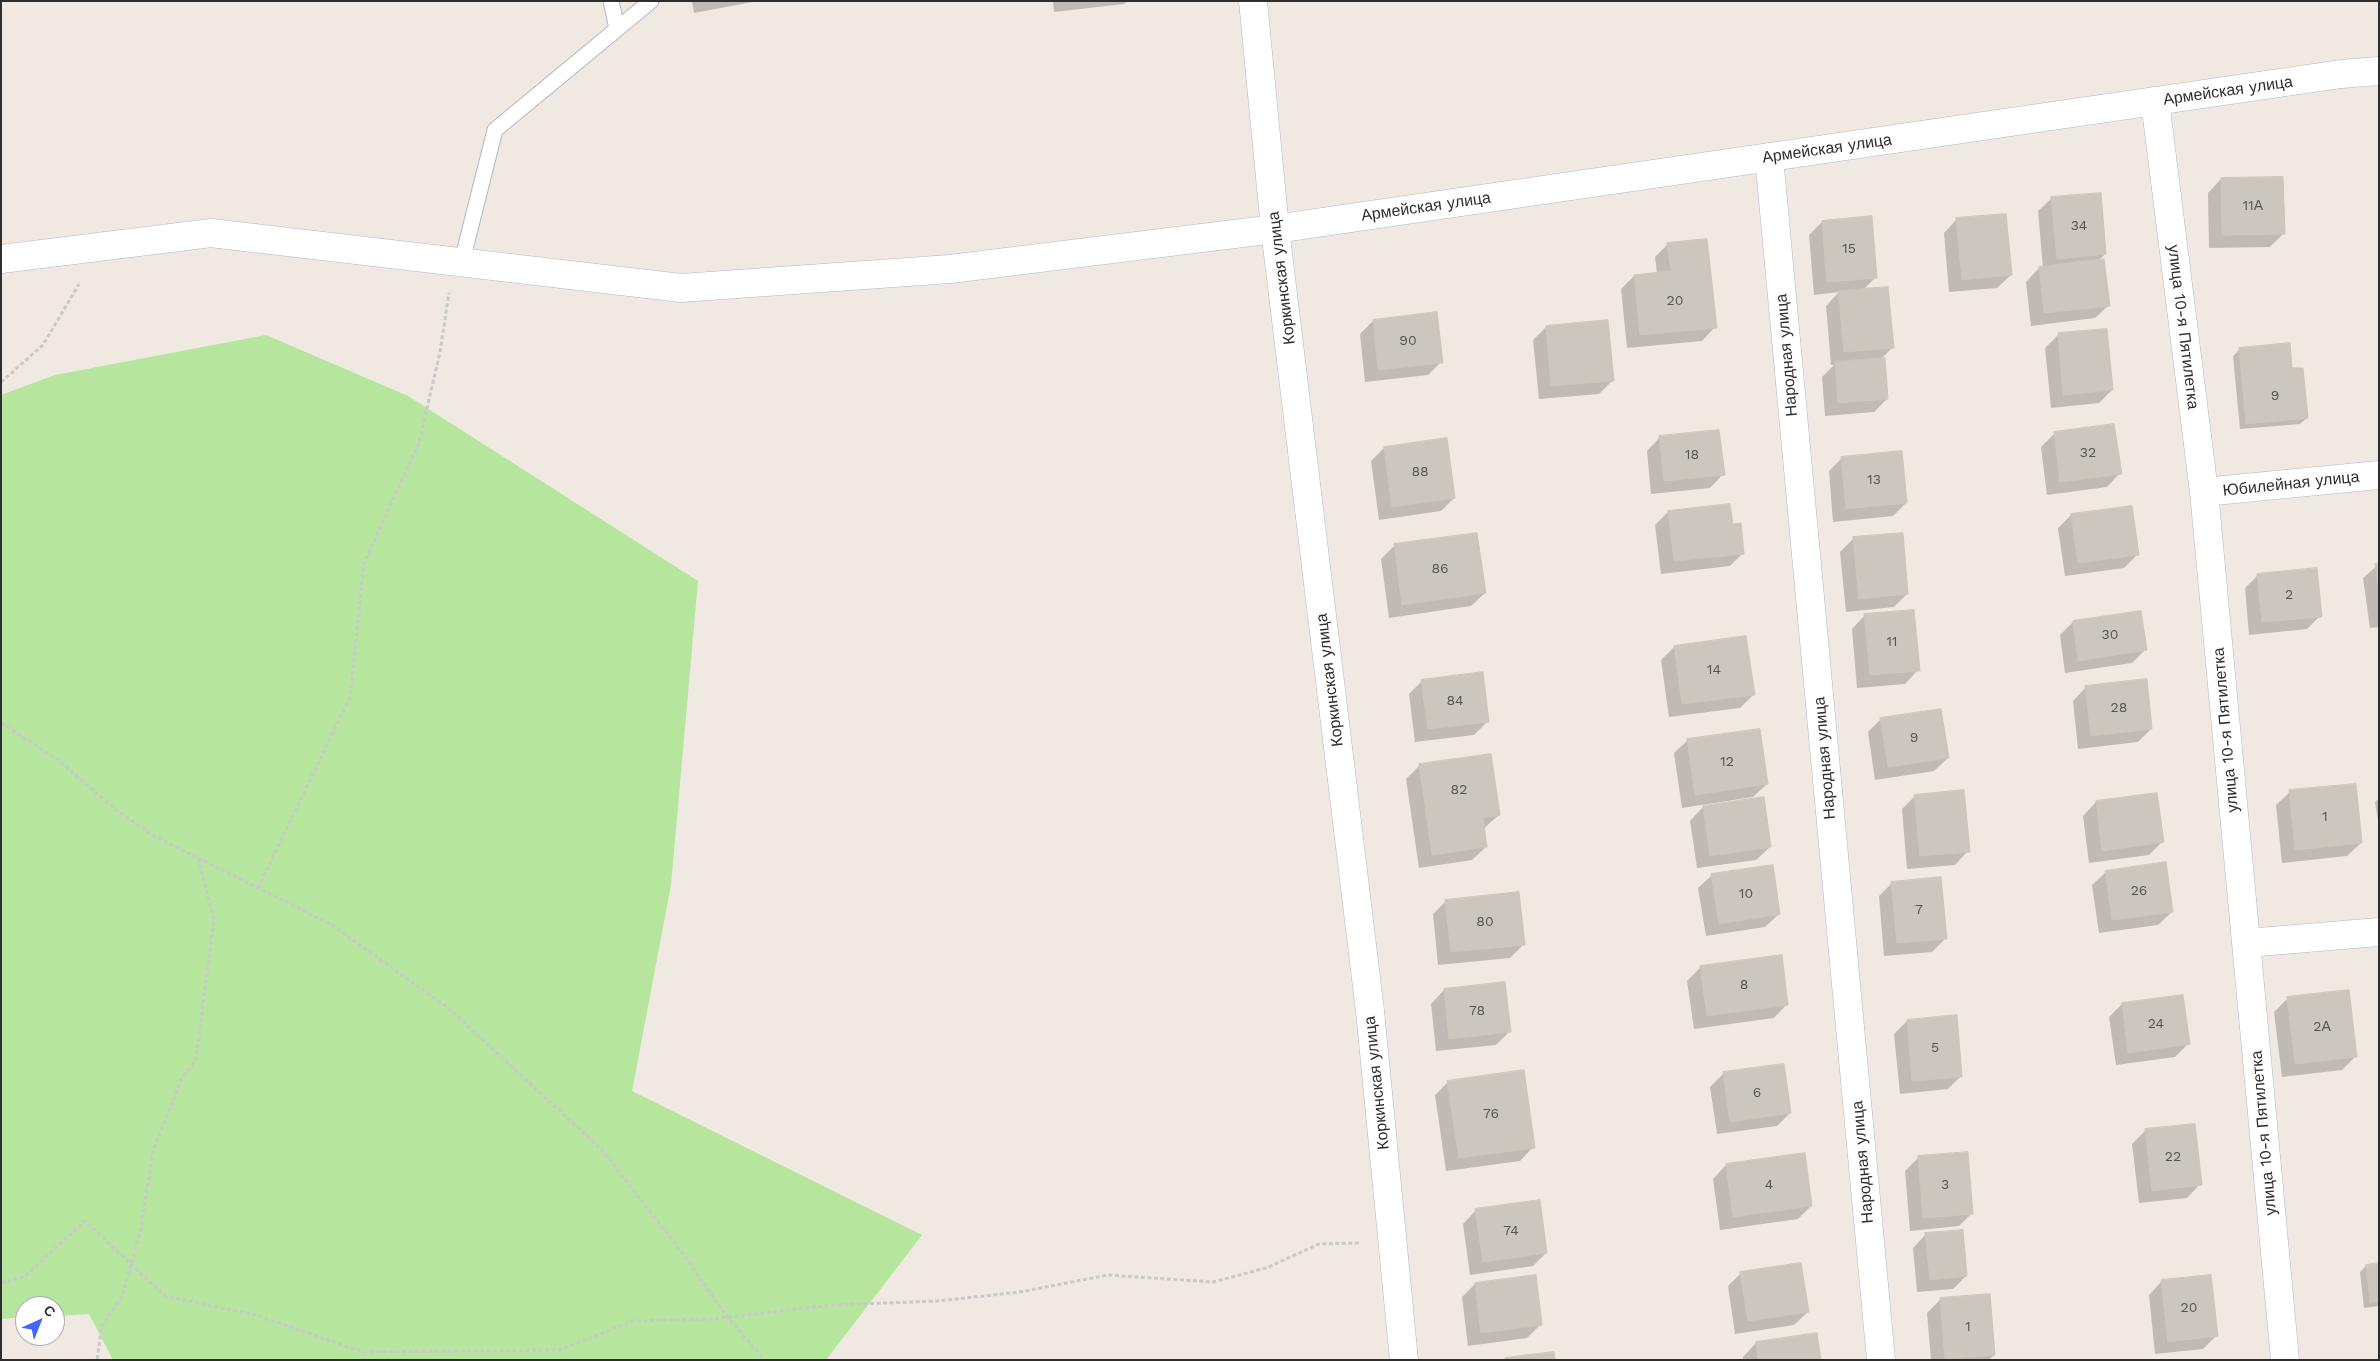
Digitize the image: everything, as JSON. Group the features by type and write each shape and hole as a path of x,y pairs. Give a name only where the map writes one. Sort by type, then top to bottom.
{"street":[{"name":"Коркинская улица","path":"1252,1 1276,229 1370,1011 1404,1360"},
{"name":"Армейская улица","path":"1,259 211,233 681,288 950,269 1276,229 2155,101 2379,71"},
{"name":"улица 10-я Пятилетка","path":"2155,101 2204,492 2285,1360"},
{"name":"Народная улица","path":"1769,157 1881,1360"},
{"name":"Юбилейная улица","path":"2204,492 2379,475"},
{"path":"2246,943 2379,932"}],"lane":[{"path":"611,1 617,29"},
{"path":"458,261 495,130 651,1"}],"path":[{"path":"1,382 43,345 84,275 83,249"},
{"path":"258,888 350,697 364,563 419,443 458,261"},
{"path":"1,723 57,759 116,810 154,836 332,925 448,1008 602,1150 684,1255 727,1317 766,1360"},
{"path":"97,1360 102,1325 122,1297 131,1266 141,1228 153,1151 182,1078 196,1060 214,918 198,858"},
{"path":"1,1283 24,1277 85,1221 165,1296 256,1315 363,1352 560,1350 632,1321 727,1317 834,1305 938,1301 1020,1292 1108,1276 1214,1282 1266,1268 1319,1244 1393,1241"}],"green space":[{"path":"266,335 408,396 698,581 671,885 632,1091 922,1235 826,1360 113,1360 89,1314 65,1315 65,1296 15,1296 15,1318 1,1319 1,395 55,375"}],"building":[{"path":"2283,177 2285,234 2222,235 2221,178"},
{"path":"2101,193 2106,254 2057,259 2051,197"},
{"path":"2006,214 2012,275 1962,280 1956,218"},
{"path":"1872,216 1877,278 1827,282 1822,221"},
{"path":"1707,239 1717,328 1640,335 1634,275 1671,271 1667,243"},
{"path":"2104,259 2110,306 2044,313 2039,267"},
{"path":"1888,287 1894,348 1844,352 1838,291"},
{"path":"1437,312 1443,363 1378,370 1373,320"},
{"path":"1608,320 1614,381 1551,386 1546,326"},
{"path":"2107,329 2113,390 2063,395 2058,333"},
{"path":"2290,343 2292,368 2303,368 2308,418 2246,424 2239,348"},
{"path":"1885,358 1888,399 1838,403 1835,362"},
{"path":"2114,424 2122,474 2060,482 2054,432"},
{"path":"1719,430 1725,475 1664,481 1659,436"},
{"path":"1447,438 1455,498 1392,507 1384,447"},
{"path":"1902,451 1907,503 1846,509 1841,457"},
{"path":"1730,504 1733,524 1741,523 1744,554 1674,561 1668,511"},
{"path":"2132,506 2139,555 2078,563 2071,514"},
{"path":"1477,533 1486,593 1402,605 1394,544"},
{"path":"1903,533 1908,594 1859,599 1853,537"},
{"path":"2379,563 2379,589 2375,564"},
{"path":"2317,568 2322,617 2262,622 2257,574"},
{"path":"1914,610 1920,671 1870,675 1864,614"},
{"path":"2141,611 2147,650 2078,661 2073,621"},
{"path":"1746,636 1755,695 1682,704 1674,646"},
{"path":"1483,672 1489,722 1428,729 1421,680"},
{"path":"2147,679 2152,729 2091,736 2085,686"},
{"path":"1941,709 1949,758 1888,767 1880,718"},
{"path":"1760,729 1768,784 1695,795 1687,739"},
{"path":"1491,754 1500,815 1483,818 1487,847 1432,855 1419,764"},
{"path":"2356,784 2362,843 2295,850 2289,790"},
{"path":"1964,790 1970,852 1920,856 1914,795"},
{"path":"2157,793 2164,842 2102,851 2096,801"},
{"path":"1764,797 1771,847 1710,856 1703,806"},
{"path":"2166,862 2173,912 2112,920 2105,871"},
{"path":"1773,865 1780,914 1719,924 1711,874"},
{"path":"1941,877 1947,939 1897,943 1891,882"},
{"path":"1519,892 1525,945 1451,952 1445,900"},
{"path":"1782,955 1788,1005 1707,1016 1700,966"},
{"path":"1505,982 1511,1032 1449,1039 1444,989"},
{"path":"2349,990 2357,1057 2295,1064 2287,997"},
{"path":"2183,995 2190,1044 2128,1053 2122,1003"},
{"path":"1957,1015 1962,1077 1912,1081 1907,1020"},
{"path":"1784,1064 1791,1113 1730,1122 1723,1072"},
{"path":"1524,1070 1535,1148 1459,1158 1447,1081"},
{"path":"2195,1124 2202,1185 2152,1191 2145,1129"},
{"path":"1968,1152 1973,1214 1923,1218 1918,1156"},
{"path":"1805,1153 1812,1206 1733,1217 1726,1164"},
{"path":"1540,1200 1547,1253 1483,1262 1475,1209"},
{"path":"1963,1230 1967,1276 1930,1280 1925,1233"},
{"path":"1801,1263 1809,1312 1748,1321 1740,1272"},
{"path":"2379,1263 2379,1301 2370,1302 2366,1265"},
{"path":"1536,1275 1542,1325 1481,1333 1475,1283"},
{"path":"2211,1275 2218,1336 2168,1342 2161,1280"},
{"path":"1990,1294 1995,1355 1945,1360 1940,1298"},
{"path":"1817,1333 1821,1360 1758,1360 1756,1342"},
{"path":"1554,1352 1555,1360 1505,1360 1505,1358"}]}
